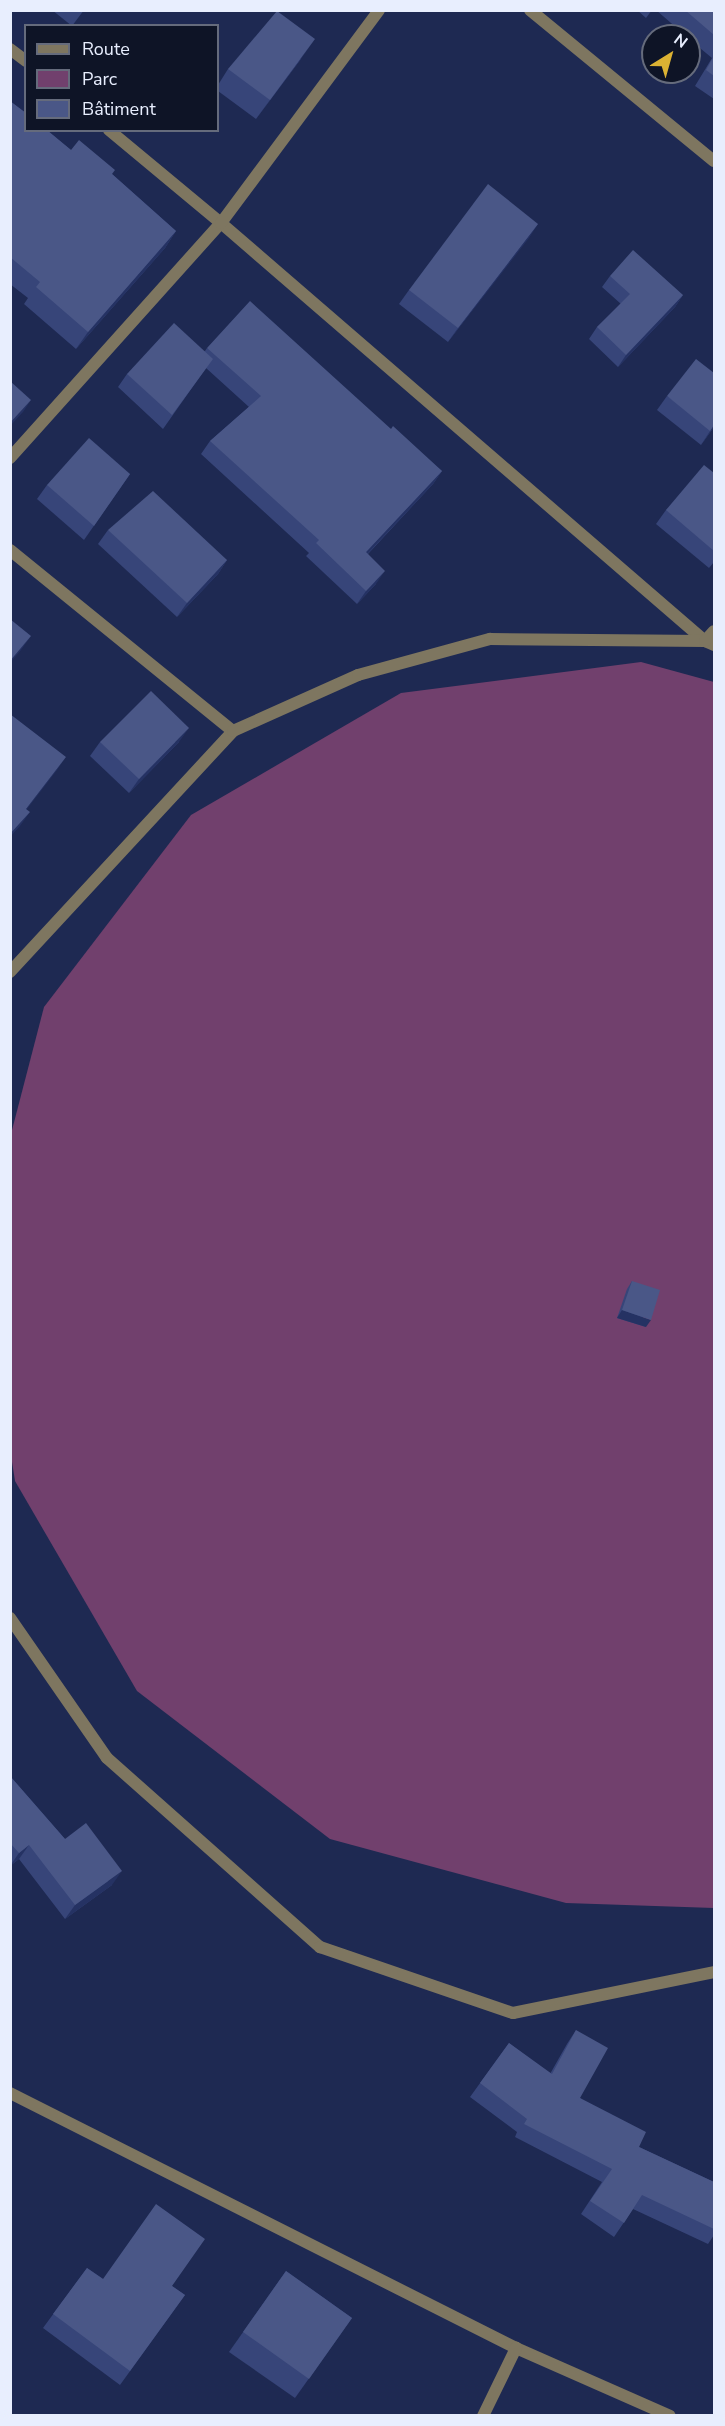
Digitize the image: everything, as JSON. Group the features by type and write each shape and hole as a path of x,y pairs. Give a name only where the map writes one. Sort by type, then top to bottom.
{"street":[{"path":"10,458 221,223 379,10"},
{"path":"530,10 714,161"},
{"path":"10,49 24,60"},
{"path":"111,132 221,223 710,643"},
{"path":"10,550 233,731"},
{"path":"710,643 714,630"},
{"path":"10,972 233,731 358,675 490,639 710,643"},
{"path":"10,1618 107,1758 320,1947 513,2013 712,1973"},
{"path":"10,2093 516,2348 670,2415"},
{"path":"483,2415 516,2348"}],"green space":[{"path":"641,662 714,682 714,1908 566,1903 330,1839 137,1691 15,1481 10,1449 11,1134 44,1007 191,815 401,693"}],"building":[{"path":"685,10 714,10 714,35"},
{"path":"277,11 315,39 270,100 228,69"},
{"path":"714,56 714,76 706,70"},
{"path":"10,101 24,112 24,132 49,132 71,150 79,140 115,170 112,174 176,231 88,332 36,287 40,282 10,257"},
{"path":"488,184 538,224 458,328 409,290"},
{"path":"633,250 683,295 626,355 597,327 630,294 610,276"},
{"path":"250,301 391,429 393,426 442,471 366,552 385,571 366,591 316,543 319,540 210,441 261,396 207,348"},
{"path":"174,323 213,359 172,415 127,374"},
{"path":"696,359 714,373 714,425 710,431 667,396"},
{"path":"10,381 31,400 10,423"},
{"path":"89,438 130,474 94,526 47,485"},
{"path":"704,465 714,473 714,551 666,510"},
{"path":"153,491 227,560 187,603 108,530"},
{"path":"10,619 31,636 10,661"},
{"path":"151,691 189,728 139,779 100,742"},
{"path":"10,714 66,757 26,809 30,812 10,834"},
{"path":"632,1281 660,1290 651,1320 622,1310"},
{"path":"10,1776 65,1839 86,1823 122,1871 75,1905 29,1845 19,1853 10,1843"},
{"path":"576,2030 608,2048 580,2098 646,2132 639,2147 714,2182 714,2229 642,2195 624,2223 590,2201 612,2169 524,2124 527,2119 480,2083 509,2043 552,2074"},
{"path":"156,2204 205,2239 172,2286 185,2295 130,2371 53,2314 87,2268 103,2279"},
{"path":"286,2271 352,2318 309,2379 243,2332"}]}
